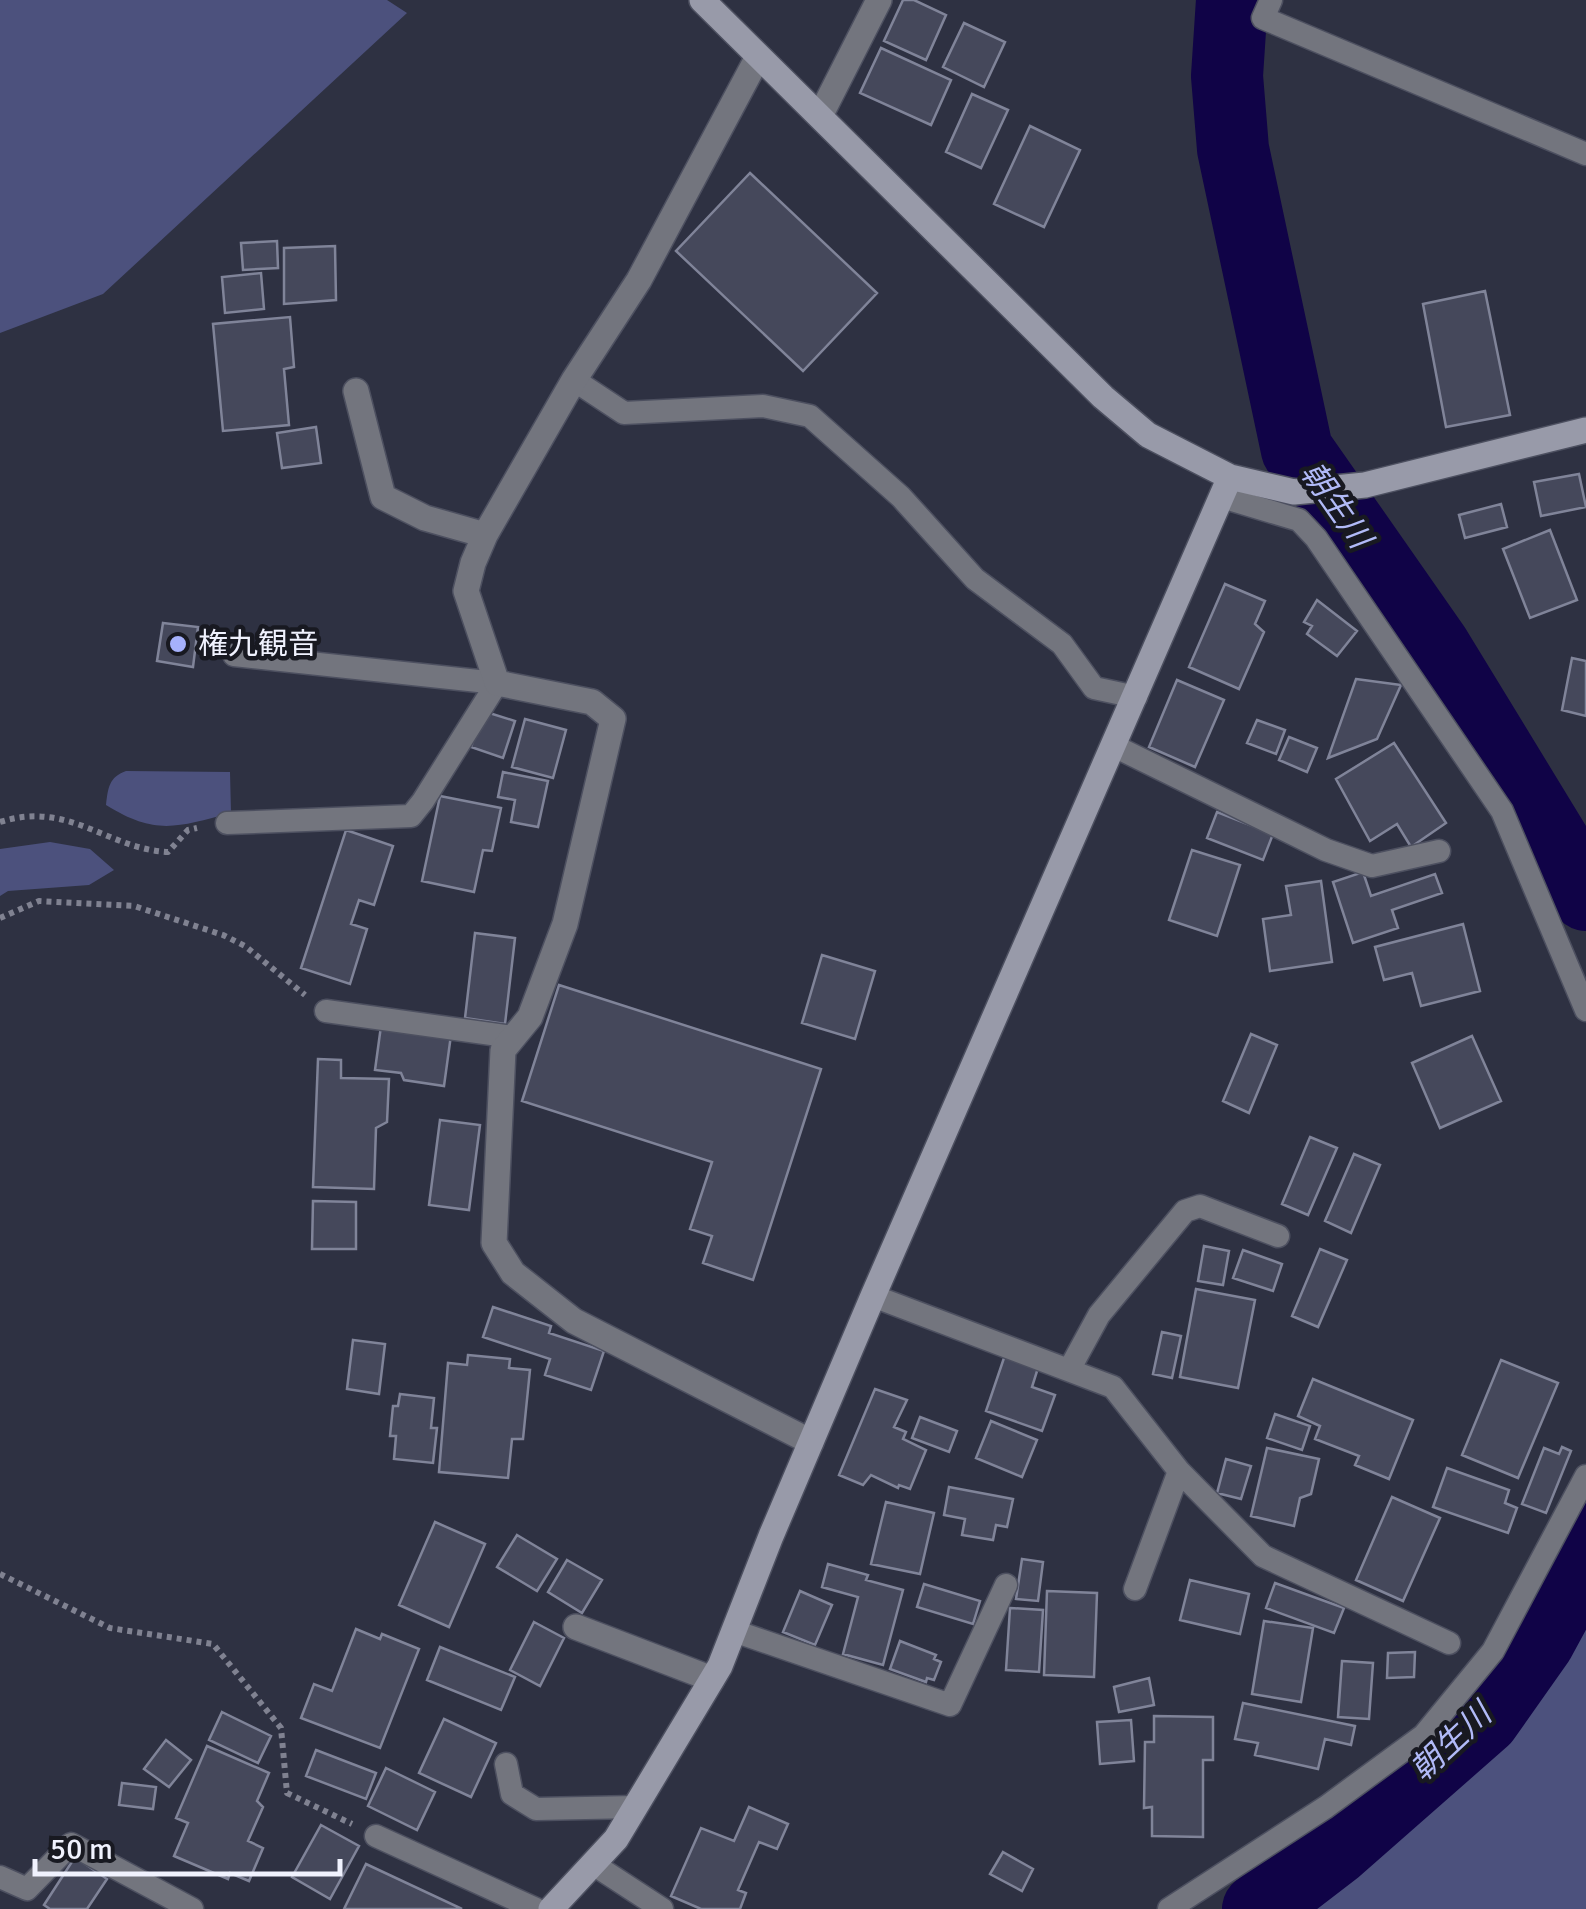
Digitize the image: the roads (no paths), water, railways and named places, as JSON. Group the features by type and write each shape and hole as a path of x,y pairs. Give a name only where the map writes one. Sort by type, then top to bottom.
{"street":[{"path":"702,0 1103,397 1148,435 1226,487 1294,492 1366,485 1586,430"},
{"path":"820,116 879,0"},
{"path":"758,58 639,280 574,380 485,535 466,591 497,682 592,702 613,719 566,924 530,1017 503,1050 494,1243 513,1273 574,1321 810,1442"},
{"path":"356,391 384,496 425,518 485,535"},
{"path":"551,1909 616,1839 712,1679 810,1442 1226,487"},
{"path":"576,1627 712,1679"}],"lane":[{"path":"1272,0 1264,18 1586,154"},
{"path":"574,380 624,414 763,406 810,416 901,496 975,579 1062,644 1094,688 1136,697"},
{"path":"1226,487 1300,520 1316,538 1502,811 1586,1010"},
{"path":"227,823 411,816 497,682 234,655"},
{"path":"1114,746 1326,850 1372,866 1439,852"},
{"path":"326,1011 513,1037"},
{"path":"1069,1370 1098,1315 1185,1211 1200,1206 1278,1236"},
{"path":"874,1296 1114,1386 1179,1471 1263,1556 1449,1643"},
{"path":"1135,1589 1179,1471"},
{"path":"1169,1909 1326,1807 1424,1734 1493,1651 1586,1476"},
{"path":"734,1631 950,1705 1006,1585"},
{"path":"506,1764 512,1794 536,1809 634,1808"},
{"path":"376,1836 536,1909"},
{"path":"0,1876 27,1890 71,1844 192,1909"},
{"path":"592,1864 662,1909"}],"waterway":[{"name":"朝生川","path":"1232,0 1227,76 1233,149 1297,450 1434,646 1586,895"},
{"name":"朝生川","path":"1258,1909 1335,1850 1484,1719 1539,1641 1574,1576 1586,1529"}],"place":[{"name":"権九観音","path":"178,644"}]}
